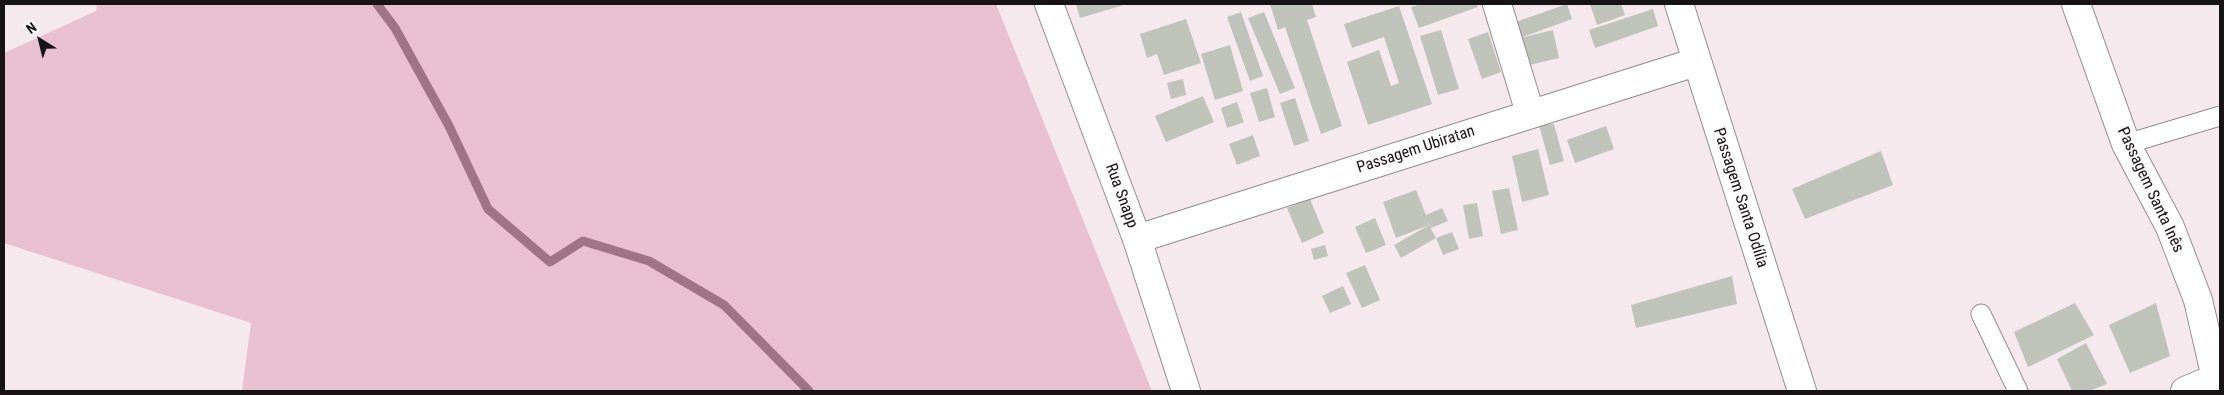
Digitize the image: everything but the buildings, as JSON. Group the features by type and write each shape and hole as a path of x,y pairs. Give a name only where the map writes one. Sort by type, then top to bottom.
{"street":[{"name":"Rua Snapp","path":"1049,4 1137,239 1186,391"},
{"path":"1497,4 1530,113"},
{"name":"Passagem Santa Odília","path":"1679,4 1802,391"},
{"name":"Passagem Santa Inês","path":"2076,4 2126,144 2170,227 2195,291 2218,377"},
{"name":"Passagem Ubiratan","path":"1137,239 1696,62"},
{"path":"2185,391 2218,377"}],"lane":[{"path":"2126,144 2220,116"},
{"path":"1981,314 2018,391"}],"shaded area":[{"path":"97,4 996,4 1152,391 242,391 251,323 4,243 4,53 96,11"}],"waterway":[{"path":"377,4 395,28 449,126 488,209 550,262 583,241 649,261 724,305 809,391"}]}
